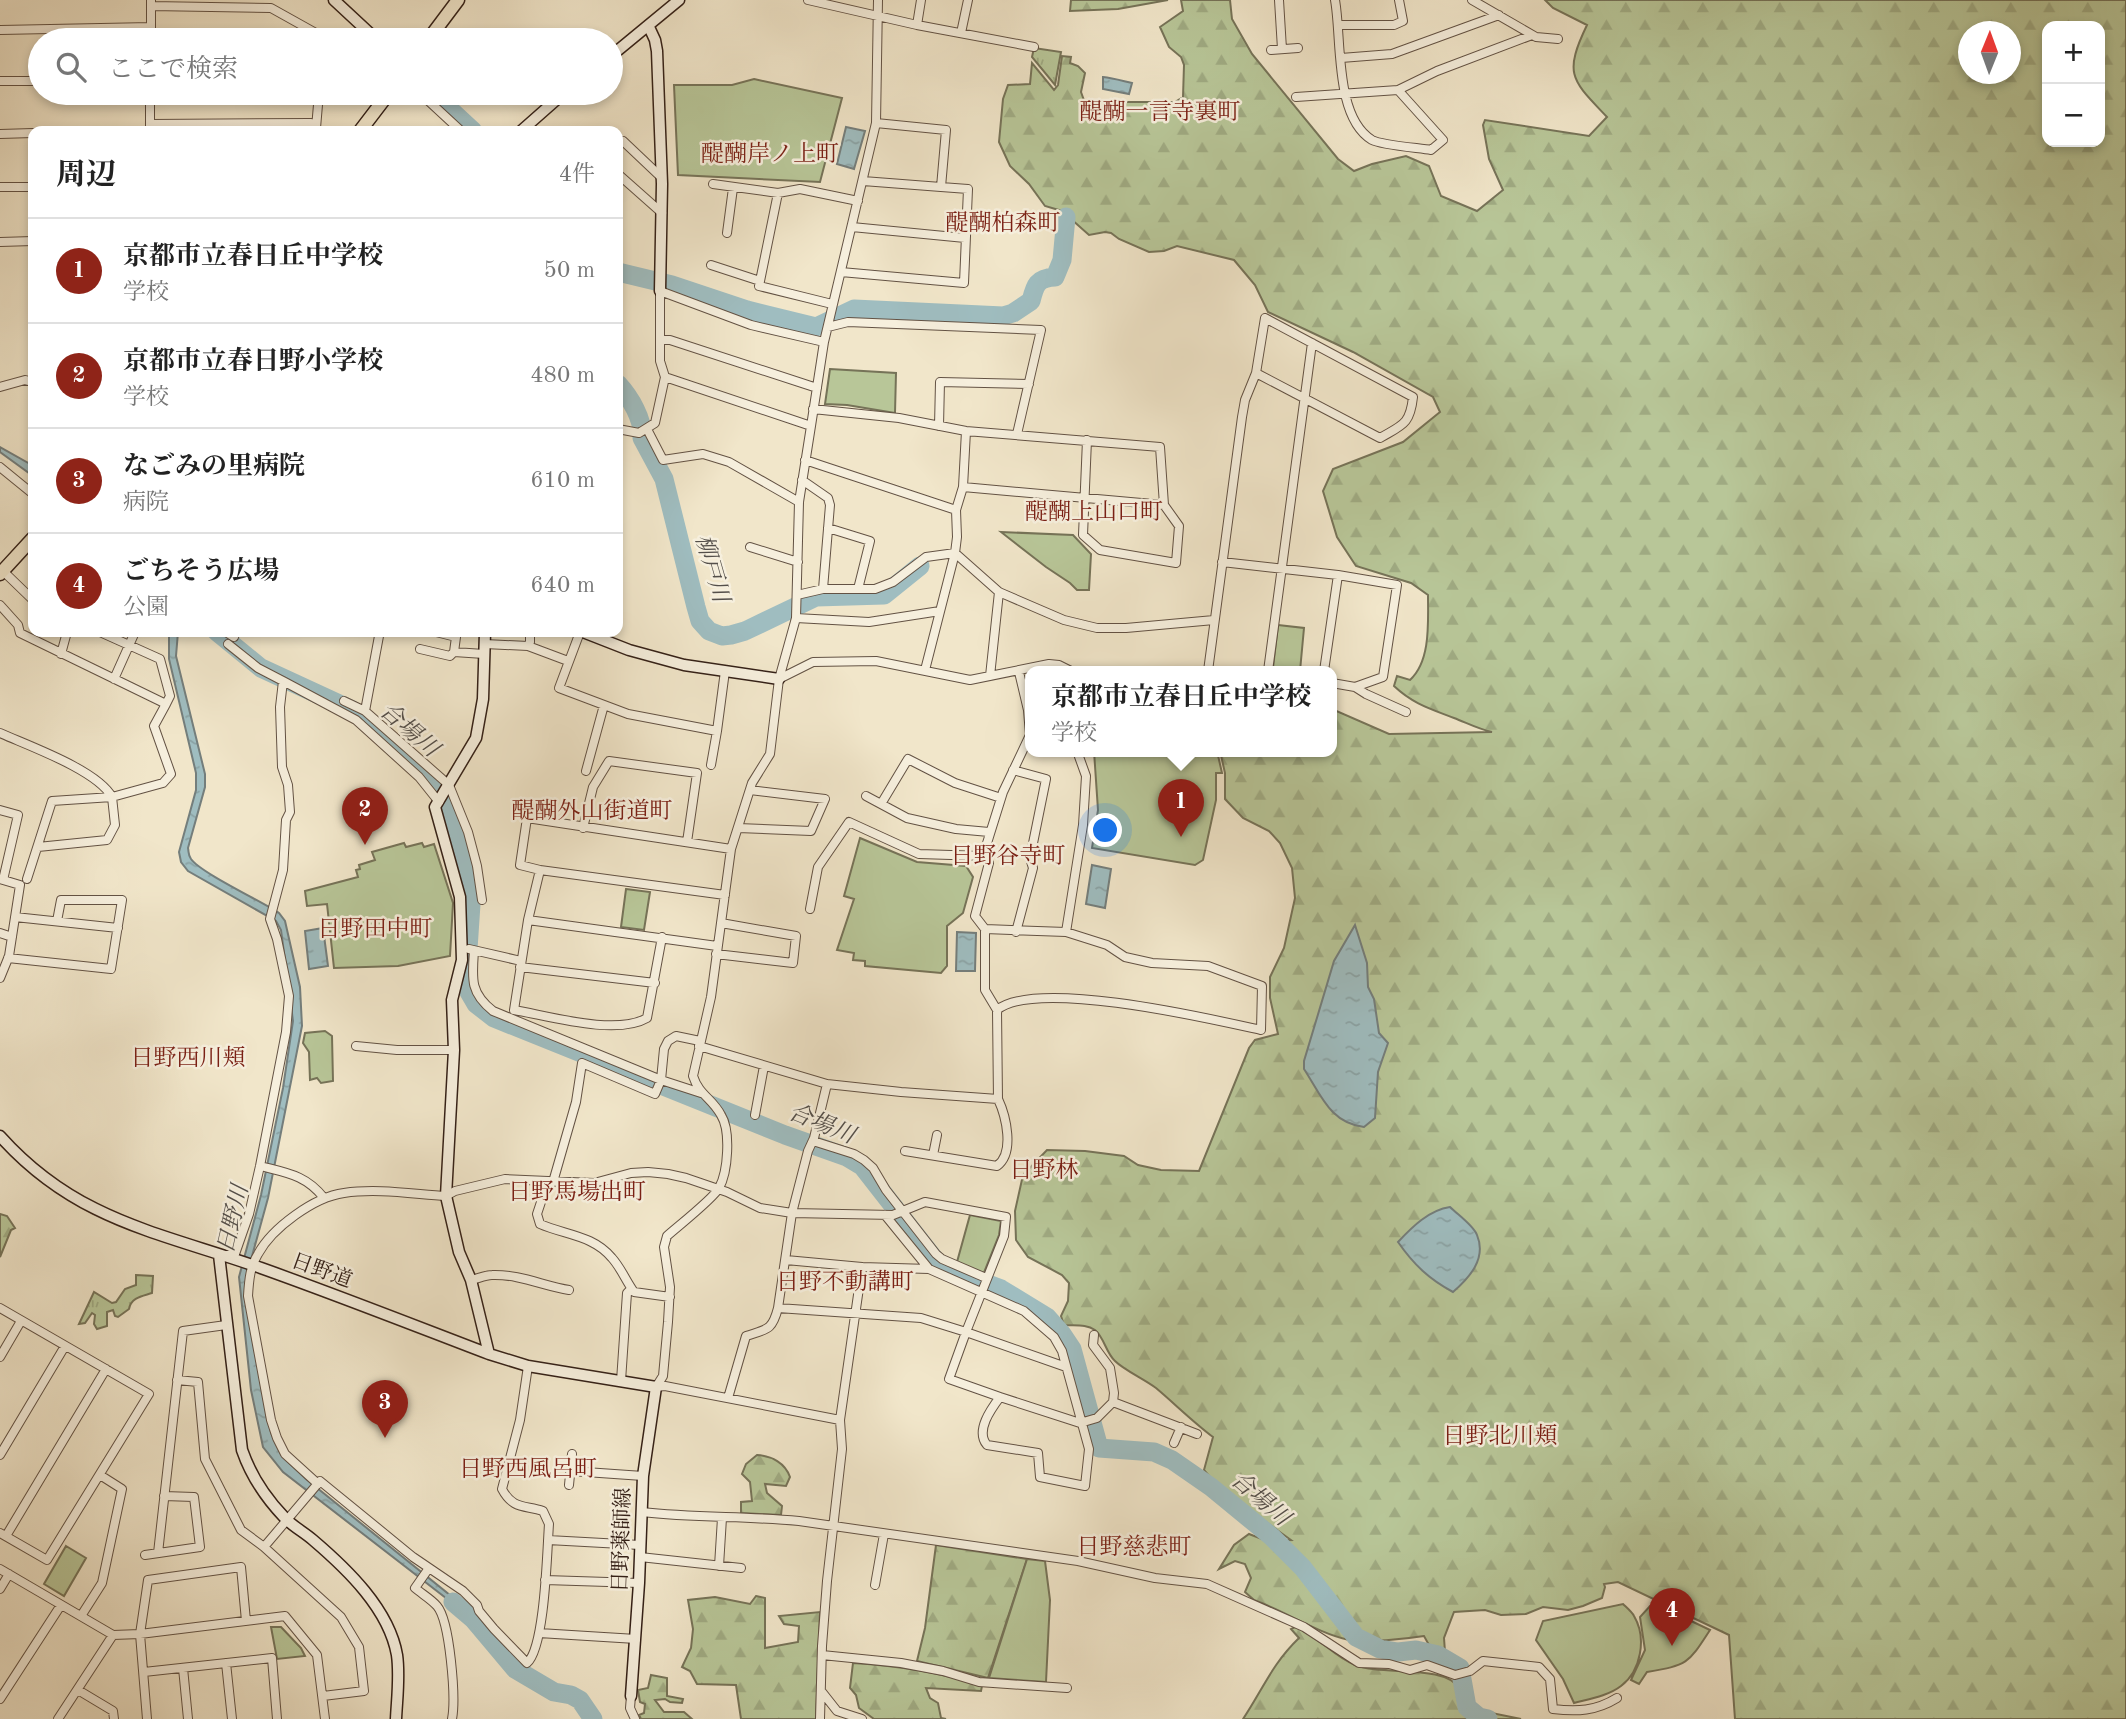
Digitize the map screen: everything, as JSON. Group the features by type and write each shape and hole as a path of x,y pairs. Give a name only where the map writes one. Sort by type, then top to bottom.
{"main road":[{"path":"437,28 458,0"},
{"path":"364,126 380,105"},
{"path":"1,573 28,543"}],"street":[{"path":"334,0 364,28"},
{"path":"623,47 679,0"},
{"path":"808,0 835,3 877,16 1034,47"},
{"path":"656,1387 663,1376 670,1297 664,1247 667,1236 719,1189 728,1145 722,1115 697,1089 693,1076 711,997 731,849 750,790 770,754 779,679 796,618 799,502 813,409 832,305 876,123 878,0"},
{"path":"918,25 921,0"},
{"path":"961,33 968,0"},
{"path":"1279,0 1282,49"},
{"path":"1335,0 1344,93 1357,125 1373,141 1431,150 1443,140 1398,90"},
{"path":"1339,24 1394,25 1402,21 1399,0"},
{"path":"1472,0 1532,35 1558,39"},
{"path":"101,28 151,27 151,3 271,8 307,28"},
{"path":"1341,58 1392,54 1499,15"},
{"path":"623,430 639,433 655,423 665,377 660,361 662,177 657,51 649,27"},
{"path":"0,30 28,29"},
{"path":"1296,97 1398,90 1437,71 1532,35"},
{"path":"1271,50 1298,48"},
{"path":"0,81 28,81"},
{"path":"150,105 150,126"},
{"path":"318,126 319,105"},
{"path":"434,105 456,126"},
{"path":"527,126 550,105"},
{"path":"190,126 311,123 314,126"},
{"path":"876,123 946,130 941,187"},
{"path":"0,134 28,133"},
{"path":"623,141 662,177"},
{"path":"623,178 662,213"},
{"path":"841,272 964,283 968,189 863,181"},
{"path":"713,184 778,193 800,189 858,201"},
{"path":"0,187 28,187"},
{"path":"727,233 733,188"},
{"path":"778,193 760,286 832,305"},
{"path":"852,227 965,238"},
{"path":"0,242 28,241"},
{"path":"711,265 760,281"},
{"path":"660,284 751,325 824,342"},
{"path":"1209,666 1242,417 1245,400 1256,373 1265,318 1413,397 1412,410 1408,421 1380,438 1256,373"},
{"path":"828,327 848,322 1041,330 1017,435"},
{"path":"660,340 670,340 817,388"},
{"path":"1269,666 1312,343"},
{"path":"665,377 811,426"},
{"path":"0,387 28,381"},
{"path":"939,426 940,382 1029,384"},
{"path":"813,409 899,418 966,431 1087,440 1160,447 1164,505 1179,527 1176,563 1100,550 1083,535 1087,440"},
{"path":"647,429 663,460 703,454 729,462 799,502"},
{"path":"925,670 955,553 956,510 962,487 966,431"},
{"path":"805,460 956,510"},
{"path":"0,467 28,490"},
{"path":"802,480 828,498 830,505 822,589"},
{"path":"962,487 1164,505"},
{"path":"828,528 870,541 858,589"},
{"path":"750,547 798,562"},
{"path":"797,595 822,589 875,589 893,582 926,557 955,553 999,592 1064,620 1097,628 1126,628 1214,620"},
{"path":"1222,562 1338,575 1397,585 1383,677 1355,687"},
{"path":"1,573 28,596"},
{"path":"1325,666 1338,575"},
{"path":"990,676 999,592"},
{"path":"0,605 18,625 20,632 28,636"},
{"path":"796,618 869,622 940,611"},
{"path":"29,637 166,704"},
{"path":"61,654 65,637"},
{"path":"27,878 52,801 112,797 163,783 171,774 154,726 170,696 160,659 110,637"},
{"path":"114,679 133,637"},
{"path":"356,720 363,711 379,637"},
{"path":"454,652 456,637"},
{"path":"485,637 483,699 476,738 435,807 460,897 474,986 480,1001 493,1011 655,1094 664,1049 668,1041 676,1036 827,1084 998,1099"},
{"path":"528,646 529,637"},
{"path":"580,637 559,688 628,714 717,731"},
{"path":"596,637 684,665 779,679 813,662 876,661 959,679 1025,670"},
{"path":"231,638 258,668 356,720 419,777 444,794"},
{"path":"420,649 450,656 454,652 528,646 568,662"},
{"path":"1042,666 1061,666"},
{"path":"711,765 725,671"},
{"path":"1019,672 1025,697"},
{"path":"283,681 280,706 282,767 288,785 290,812 286,820 283,870 270,919 289,996 286,1032 262,1167 249,1213 235,1254 219,1255 226,1325 242,1450 249,1470 285,1519 314,1541 378,1609 397,1656 396,1719"},
{"path":"1337,684 1355,687 1406,712"},
{"path":"344,701 363,711 444,794 468,832 482,900"},
{"path":"586,771 604,705"},
{"path":"0,733 78,769 107,788 112,797 115,825 107,841 38,848"},
{"path":"983,856 1001,798 1025,746"},
{"path":"1066,932 1083,825 1086,776 1079,757"},
{"path":"881,804 908,759 955,783 1001,798"},
{"path":"583,828 593,787 610,761 697,773 687,842"},
{"path":"1013,771 1046,779 1030,858 1033,868 1016,932"},
{"path":"738,828 811,831 825,799 750,790"},
{"path":"866,796 906,818 956,829 989,832"},
{"path":"0,810 18,814 4,854 1,879 20,885 8,958 0,976"},
{"path":"725,895 520,865 527,818 731,849"},
{"path":"810,909 818,867 849,822 919,854 983,856 989,863 975,916 985,929 985,990 997,1010 998,1099 1004,1111 1007,1152 997,1166 905,1150"},
{"path":"540,870 528,919 514,1010 596,1024 636,1024 647,1018 662,937"},
{"path":"8,958 111,969 122,900 61,900 58,921"},
{"path":"15,916 118,928"},
{"path":"528,919 662,937 793,963 796,936 720,923"},
{"path":"985,929 1066,932 1107,945 1125,957 1152,963 1208,966 1262,986 1261,1030 1148,1006 1038,997 1012,1002 997,1010"},
{"path":"0,933 12,937"},
{"path":"468,949 521,964 655,983"},
{"path":"468,949 462,960 452,1000 454,1050 446,1196 459,1252 471,1280 489,1354"},
{"path":"356,1045 454,1050"},
{"path":"583,1055 659,1083 701,1093"},
{"path":"583,1055 576,1102 537,1214 540,1224 578,1235 605,1250 634,1292 670,1297"},
{"path":"755,1115 764,1066"},
{"path":"728,1398 746,1336 770,1328 774,1323 792,1213 827,1084"},
{"path":"933,1155 937,1135"},
{"name":"日野道","path":"0,1136 29,1166 68,1194 137,1228 251,1265 528,1366 656,1387"},
{"path":"811,1144 854,1154 873,1168 895,1213 929,1269"},
{"path":"262,1167 306,1181 314,1185 324,1198"},
{"path":"317,1485 285,1454 271,1420 248,1296 251,1265 275,1233 307,1208 324,1198 342,1193 362,1191 446,1196 455,1191 505,1179 594,1183 631,1173 648,1172 668,1174 719,1189 760,1208 792,1213 895,1213 925,1202 1006,1217 1003,1237 949,1379 1083,1422 1095,1419 1113,1402 1114,1393 1110,1368 1093,1345 1094,1335"},
{"path":"895,1213 942,1259 1024,1311 1055,1337 1062,1351 1089,1449 1084,1486 1040,1478 1038,1453 987,1446 983,1441 983,1429 989,1412 1000,1397"},
{"path":"786,1260 862,1267 929,1269 984,1285"},
{"path":"820,1719 827,1581 842,1449 840,1420 862,1267"},
{"path":"471,1280 491,1275 522,1278 569,1290"},
{"path":"558,1298 559,1288"},
{"path":"621,1381 627,1293 631,1289"},
{"path":"0,1308 21,1321 106,1369 149,1394 47,1560 3,1534 106,1369"},
{"path":"778,1308 921,1318 1066,1367"},
{"path":"0,1357 21,1321"},
{"path":"158,1553 183,1331 226,1325"},
{"path":"0,1455 65,1346"},
{"path":"264,1547 285,1519 320,1481 428,1569 470,1598 494,1629 527,1663 533,1658 539,1633 548,1517 543,1511 524,1509 506,1497 502,1489 520,1420 528,1366"},
{"path":"177,1380 198,1382 205,1460 241,1530 264,1547 341,1617 359,1647 364,1691 323,1696"},
{"path":"656,1387 665,1386 840,1420"},
{"name":"日野薬師線","path":"631,1696 643,1476 656,1387"},
{"path":"1113,1402 1197,1434"},
{"path":"1174,1443 1181,1427"},
{"path":"569,1485 572,1454"},
{"path":"571,1471 643,1476"},
{"path":"81,1616 102,1583 122,1489 100,1475"},
{"path":"145,1555 200,1547 194,1496 164,1496"},
{"path":"642,1512 722,1518 759,1517 834,1526 1078,1561 1155,1578 1207,1584 1304,1627 1359,1663 1389,1664 1410,1670 1427,1665 1455,1675 1470,1671 1483,1661 1539,1667 1550,1679 1553,1709 1577,1712 1603,1707 1617,1698"},
{"path":"719,1566 722,1518"},
{"path":"875,1585 884,1534"},
{"path":"548,1540 640,1545"},
{"path":"640,1557 741,1568"},
{"path":"147,1719 140,1634 148,1580 241,1567 246,1621"},
{"path":"0,1569 113,1634 140,1634 285,1616 317,1655 325,1719"},
{"path":"428,1569 415,1588 438,1607 447,1636 453,1680 452,1719"},
{"path":"0,1589 9,1574"},
{"path":"545,1580 639,1583"},
{"path":"0,1699 61,1605"},
{"path":"539,1633 636,1639"},
{"path":"58,1719 113,1634"},
{"path":"822,1655 901,1663 943,1671 979,1682 1068,1688"},
{"path":"144,1672 272,1658 277,1719"},
{"path":"226,1663 232,1719"},
{"path":"183,1668 188,1719"},
{"path":"78,1690 113,1711 114,1719"},
{"path":"822,1692 837,1710 862,1719"},
{"path":"631,1696 630,1708 635,1719"}],"green space":[{"path":"1071,0 1168,0 1118,9 1070,11"},
{"path":"1181,0 1230,0 1232,19 1252,54 1338,159 1354,171 1406,156 1429,166 1441,196 1477,211 1503,190 1489,159 1483,125 1485,120 1589,136 1607,117 1586,94 1575,76 1575,55 1587,25 1553,8 1545,0 2126,0 2126,1719 1735,1719 1729,1635 1618,1582 1604,1584 1602,1598 1568,1610 1543,1607 1526,1614 1501,1615 1485,1610 1454,1612 1444,1638 1445,1652 1429,1645 1424,1636 1357,1641 1337,1637 1254,1600 1245,1592 1251,1578 1245,1564 1235,1561 1219,1569 1234,1545 1249,1534 1267,1541 1291,1540 1220,1489 1204,1470 1213,1437 1156,1388 1115,1361 1095,1330 1084,1326 1064,1325 1061,1316 1068,1301 1069,1283 1062,1275 1028,1257 1016,1240 1015,1211 1023,1175 1047,1150 1124,1156 1138,1165 1161,1170 1199,1171 1249,1048 1255,1040 1278,1034 1270,998 1270,977 1284,948 1295,898 1292,868 1280,843 1269,831 1243,818 1225,799 1225,773 1221,757 1337,757 1337,711 1389,734 1492,732 1422,705 1394,686 1397,676 1410,680 1422,662 1427,640 1428,595 1411,583 1356,566 1337,537 1323,491 1333,469 1403,442 1440,412 1433,397 1353,352 1268,312 1255,285 1234,260 1177,246 1164,251 1149,252 1111,233 1089,235 1062,211 1045,206 1029,184 1010,166 999,142 1003,99 1008,85 1030,84 1032,63 1054,90 1058,85 1062,56 1071,57 1070,63 1085,73 1081,92 1090,117 1119,119 1123,102 1175,102 1183,97 1184,65 1181,57 1169,47 1160,27 1183,11"},
{"path":"1034,48 1061,52 1055,85 1032,57"},
{"path":"754,79 842,98 820,182 678,175 674,85 732,85"},
{"path":"830,369 896,373 895,413 825,404"},
{"path":"1001,532 1073,535 1091,554 1089,590 1077,590"},
{"path":"1278,625 1304,628 1300,666 1273,666"},
{"path":"1094,757 1218,757 1222,773 1216,773 1216,800 1203,860 1195,865 1092,848 1098,810"},
{"path":"860,838 917,862 966,866 973,877 963,913 947,926 947,966 941,973 865,966 865,961 853,960 854,953 837,950 854,899 844,896"},
{"path":"404,843 406,847 422,843 424,847 434,844 453,903 450,956 398,966 334,968 327,904 307,906 305,891 358,877 356,870 360,869 359,865 375,860 372,852"},
{"path":"626,889 650,892 644,930 621,927"},
{"path":"325,1031 332,1036 333,1081 321,1083 317,1078 310,1080 309,1052 303,1043 305,1033"},
{"path":"0,1214 7,1216 15,1228 11,1230 0,1257"},
{"path":"970,1215 1001,1221 999,1235 983,1275 957,1262"},
{"path":"136,1275 153,1276 152,1293 135,1299 129,1309 118,1317 113,1310 107,1312 107,1326 97,1329 94,1324 95,1315 92,1313 85,1323 79,1324 94,1292 112,1303 116,1302 125,1289 136,1285"},
{"path":"757,1455 777,1461 790,1477 786,1486 765,1484 767,1493 782,1506 781,1515 741,1513 741,1502 752,1501 750,1482 742,1474 746,1464"},
{"path":"936,1545 1027,1559 988,1678 917,1661 925,1628"},
{"path":"66,1546 86,1558 64,1596 44,1584"},
{"path":"1027,1559 1045,1561 1050,1600 1046,1682 989,1678"},
{"path":"756,1596 765,1598 765,1648 798,1642 799,1626 784,1624 779,1616 820,1612 816,1719 741,1719 736,1685 697,1684 690,1671 682,1667 691,1648 693,1629 688,1600 715,1597 750,1604"},
{"path":"1623,1604 1634,1616 1640,1634 1640,1654 1633,1672 1628,1680 1616,1689 1574,1703 1563,1679 1536,1640 1543,1621"},
{"path":"1650,1606 1664,1608 1710,1630 1686,1661 1647,1672 1639,1684 1631,1680 1645,1650 1640,1617"},
{"path":"271,1627 281,1627 305,1656 277,1659"},
{"path":"1295,1627 1355,1665 1427,1673 1452,1681 1461,1691 1468,1714 1482,1711 1521,1719 1243,1719 1275,1667 1299,1638 1291,1629"},
{"path":"853,1663 919,1670 982,1686 981,1691 926,1688 930,1698 938,1703 941,1718 946,1719 874,1719 859,1708 856,1695 850,1688"},
{"path":"651,1675 667,1678 667,1696 683,1699 682,1703 655,1700 664,1712 684,1712 692,1719 641,1719 639,1715 644,1713 645,1704 640,1702 638,1690 648,1688"}],"water":[{"path":"1103,77 1132,83 1129,94 1103,89"},
{"path":"846,127 865,131 854,169 837,164"},
{"path":"0,447 28,463 28,472 0,452"},
{"path":"169,637 178,637 176,656 205,774 205,787 188,848 189,856 206,872 279,913 285,921 300,987 302,1026 268,1198 246,1278 271,1433 285,1459 306,1479 461,1604 473,1619 283,1472 263,1447 251,1390 239,1277 261,1195 283,1088 293,1021 281,930 276,921 188,871 181,862 179,852 196,790 196,773 169,659"},
{"path":"1092,865 1111,869 1105,908 1086,904"},
{"path":"1355,925 1367,963 1368,987 1374,999 1379,1033 1388,1043 1378,1072 1375,1118 1364,1127 1343,1120 1335,1114 1321,1098 1304,1069 1304,1061 1334,961"},
{"path":"323,928 328,966 309,969 305,931"},
{"path":"957,932 976,933 975,971 956,971"},
{"path":"1450,1207 1477,1235 1480,1252 1475,1267 1453,1292 1422,1271 1398,1242 1428,1215"}],"waterway":[{"name":"柳戸川","path":"445,105 468,126"},
{"path":"623,273 672,285 747,310 816,327 854,309 1003,316 1031,301 1041,281 1055,277 1062,260 1066,217"},
{"name":"柳戸川","path":"623,390 635,409 641,424 642,438 664,479 700,621 709,631 722,636 745,631 816,597 884,595 920,566"},
{"name":"合場川","path":"223,637 261,668 352,710 434,782 450,803 472,889 467,964 469,992 476,1004 494,1018 785,1135 847,1157 862,1166 940,1266 1001,1289 1047,1317 1062,1334 1072,1349 1099,1448 1154,1452 1172,1460 1211,1487 1272,1537 1303,1568 1356,1637 1380,1649 1398,1652 1416,1650 1438,1655 1460,1668 1467,1707 1479,1717 1488,1719"},
{"name":"日野川","path":"453,1602 473,1619 515,1669 554,1692 571,1695 580,1700 593,1719"}],"place":[{"name":"京都市立春日丘中学校","path":"1181,837"},
{"name":"京都市立春日野小学校","path":"365,845"},
{"name":"なごみの里病院","path":"385,1438"},
{"name":"ごちそう広場","path":"1672,1646"}],"district":[{"name":"醍醐一言寺裏町","path":"1160,111"},
{"name":"醍醐岸ノ上町","path":"770,153"},
{"name":"醍醐柏森町","path":"1003,222"},
{"name":"醍醐上山口町","path":"1094,511"},
{"name":"醍醐外山街道町","path":"592,810"},
{"name":"日野谷寺町","path":"1008,855"},
{"name":"日野田中町","path":"375,928"},
{"name":"日野西川頬","path":"188,1057"},
{"name":"日野林","path":"1044,1169"},
{"name":"日野馬場出町","path":"577,1191"},
{"name":"日野不動講町","path":"845,1281"},
{"name":"日野北川頬","path":"1500,1435"},
{"name":"日野西風呂町","path":"528,1468"},
{"name":"日野慈悲町","path":"1134,1546"}]}
